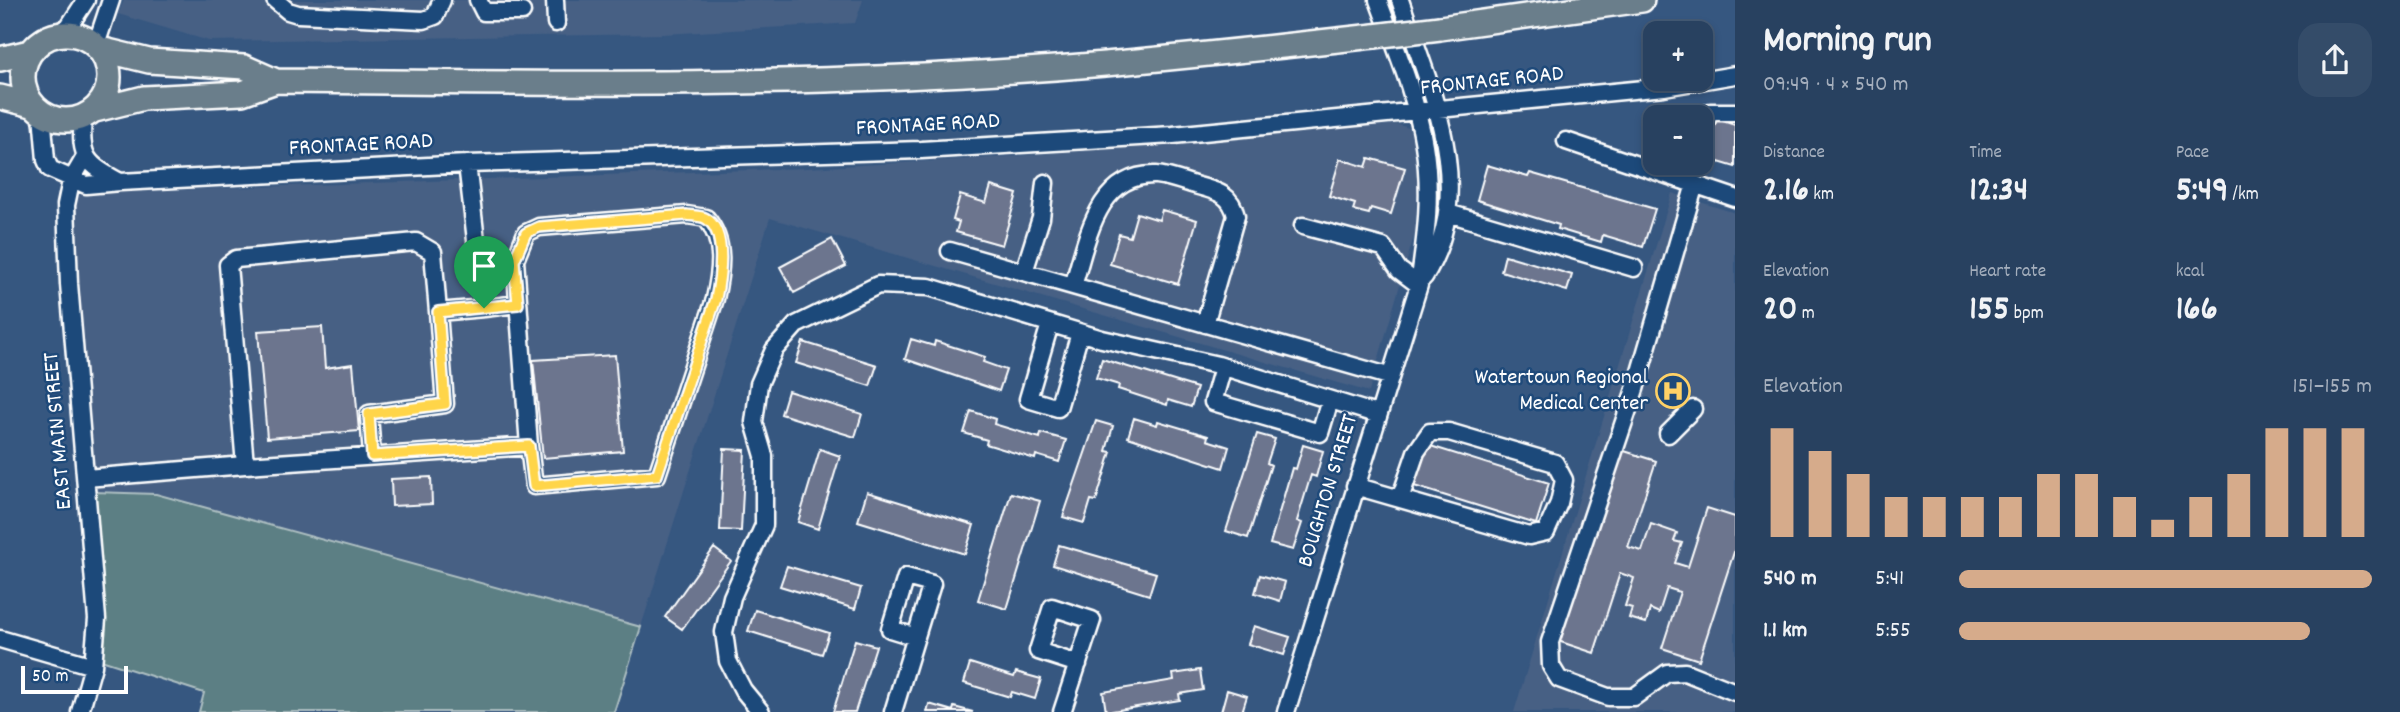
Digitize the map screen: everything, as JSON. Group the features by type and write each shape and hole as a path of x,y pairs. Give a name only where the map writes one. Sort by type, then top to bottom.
{"highway":[{"path":"0,97 69,121 144,98 242,93 276,81 587,83 882,76 1103,64 1374,36 1642,0"},
{"path":"37,110 22,79 30,52 41,41 54,35 76,35 98,47 149,61 244,67 276,81"},
{"path":"89,114 104,99 108,86 109,71 98,47"},
{"path":"0,58 30,52"}],"street":[{"path":"54,35 69,26 86,0"},
{"path":"98,47 111,0"},
{"path":"275,0 288,11 298,14 424,20 435,16 442,0"},
{"path":"478,0 484,12 522,12"},
{"path":"555,0 555,23"},
{"name":"BOUGHTON STREET","path":"1378,0 1418,113 1424,145 1428,196 1419,285"},
{"name":"BOUGHTON STREET","path":"1286,712 1388,376 1419,285 1442,243 1448,213 1448,161 1438,111 1400,0"},
{"name":"FRONTAGE ROAD","path":"71,181 86,185 467,164 934,149 1173,135 1664,87 1735,75"},
{"path":"37,110 50,169 71,181"},
{"path":"1713,112 1735,112"},
{"path":"89,114 81,139 85,157 92,166 120,182"},
{"path":"1566,141 1735,198"},
{"name":"EAST MAIN STREET","path":"82,708 93,666 97,619 67,252 66,205 71,181 85,157"},
{"path":"467,164 484,308"},
{"path":"1073,286 1098,206 1110,193 1144,175 1160,175 1224,193 1234,205 1236,216 1205,324"},
{"path":"1690,175 1635,389 1550,642 1551,666 1559,679 1608,697 1634,697 1667,673 1685,672 1735,692"},
{"path":"1024,272 1041,218 1045,183"},
{"path":"1448,213 1634,268"},
{"path":"687,215 705,218 715,229 721,273 716,299 657,475 534,486 529,446 514,261 526,233 539,227 687,215"},
{"path":"1303,226 1383,247 1399,270 1419,285"},
{"path":"245,465 228,265 247,257 416,242 433,252 445,404 369,414 372,456"},
{"path":"950,251 1388,376"},
{"path":"761,712 743,690 728,661 724,632 732,597 764,525 764,456 754,422 759,384 774,350 796,325 878,285 929,287 1080,333 1223,367 1377,414"},
{"path":"438,312 518,304"},
{"path":"1050,324 1028,400 1058,408 1080,333"},
{"path":"1223,367 1213,402 1320,433 1330,400"},
{"path":"1668,434 1693,409"},
{"path":"1355,486 1400,499 1530,536 1546,532 1559,503 1564,480 1555,463 1449,432 1430,432 1416,452 1400,499"},
{"path":"86,478 529,446"},
{"path":"893,712 916,637"},
{"path":"0,639 93,666"},
{"path":"1062,712 1078,664"}],"shaded area":[{"path":"124,0 863,0 855,23 664,34 209,41 118,14"},
{"path":"1396,124 1409,128 1413,140 1418,177 1415,233 1369,392 770,218 641,627 156,494 94,491 72,223 73,203 82,193 807,168 1004,157"},
{"name":"Watertown Regional Medical Center","path":"1672,193 1735,213 1735,712 1514,712"}],"green space":[{"path":"94,492 156,494 641,627 614,712 199,712 204,693 101,660"}],"building":[{"path":"1713,118 1735,125 1735,167 1713,160"},
{"path":"1369,158 1405,168 1391,214 1371,208 1369,214 1353,210 1355,204 1329,196 1340,159 1366,167"},
{"path":"1487,165 1528,177 1530,173 1655,209 1643,247 1603,235 1601,242 1558,229 1559,225 1477,200"},
{"path":"991,186 1017,194 1002,245 956,232 959,222 953,220 960,195 986,203"},
{"path":"1162,210 1197,220 1178,284 1110,264 1119,234 1130,237 1137,213 1159,220"},
{"path":"832,239 846,266 794,293 780,267"},
{"path":"1505,255 1572,275 1567,291 1501,271"},
{"path":"322,327 325,368 353,364 359,431 267,438 258,331"},
{"path":"911,339 934,346 935,341 985,357 983,362 1006,370 999,391 905,359"},
{"path":"803,342 877,365 870,386 796,363"},
{"path":"615,355 623,451 543,458 533,360"},
{"path":"1102,359 1197,388 1191,407 1168,400 1167,405 1118,389 1119,385 1096,378"},
{"path":"788,391 862,414 855,437 781,414"},
{"path":"971,411 995,419 994,424 1040,438 1041,433 1066,440 1059,462 1036,455 1035,459 986,444 987,440 964,433"},
{"path":"1134,418 1157,425 1158,421 1208,436 1207,440 1229,447 1223,468 1128,437"},
{"path":"1096,421 1113,426 1106,451 1111,452 1096,501 1091,500 1084,523 1063,517"},
{"path":"1257,434 1275,439 1267,463 1271,465 1248,538 1226,531"},
{"path":"1424,444 1549,483 1536,524 1411,485"},
{"path":"1303,445 1323,451 1316,477 1311,475 1297,521 1302,523 1293,550 1270,544 1292,468 1296,469"},
{"path":"724,449 745,450 741,531 720,530"},
{"path":"820,449 840,456 818,529 798,522"},
{"path":"1621,450 1656,461 1628,547 1642,551 1651,524 1677,533 1674,541 1682,543 1675,563 1688,567 1707,508 1735,517 1735,549 1699,660 1662,648 1680,592 1667,588 1659,613 1650,609 1646,623 1629,618 1632,608 1625,606 1634,578 1620,573 1594,653 1558,641"},
{"path":"431,477 432,504 392,506 391,479"},
{"path":"867,492 974,525 965,554 858,521"},
{"path":"1011,493 1040,501 1007,609 978,600"},
{"path":"1059,545 1156,573 1149,595 1053,565"},
{"path":"714,548 731,561 682,629 665,617"},
{"path":"787,566 861,588 855,609 780,586"},
{"path":"1260,575 1285,582 1280,601 1255,593"},
{"path":"755,610 829,633 822,654 748,631"},
{"path":"1254,626 1290,637 1284,655 1248,644"},
{"path":"855,640 876,646 855,712 833,712"},
{"path":"970,663 1014,677 1016,672 1041,679 1035,699 1012,692 1010,697 964,683"},
{"path":"1200,670 1203,690 1179,694 1180,700 1106,712 1103,692 1174,680 1173,674"},
{"path":"1227,690 1247,696 1242,712 1221,712"},
{"path":"929,704 953,711 954,707 973,712 927,712"}],"place":[{"name":"Watertown Regional Medical Center","path":"1673,391"}],"route":[{"path":"687,215 705,218 715,229 720,248 721,273 716,299 657,475 534,486 529,446 372,456 369,414 445,404 438,312 484,308 518,304 514,261 519,243 526,233 539,227 687,215"}]}
